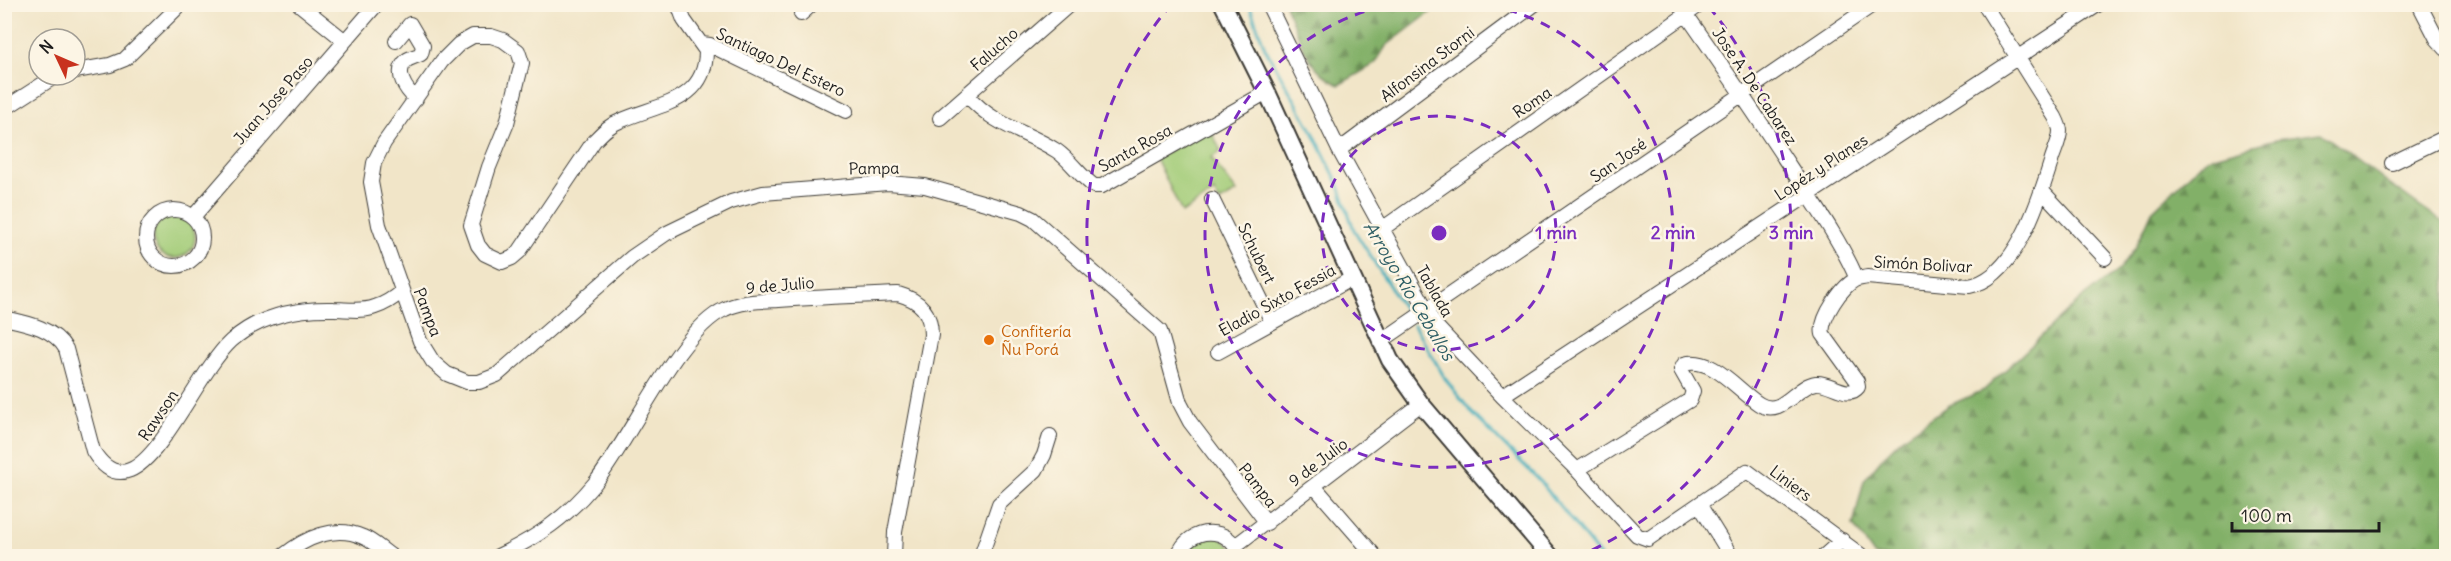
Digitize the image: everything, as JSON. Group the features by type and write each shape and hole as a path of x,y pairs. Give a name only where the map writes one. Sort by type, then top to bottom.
{"main road":[{"path":"1224,4 1353,278 1380,342 1421,404 1550,556"}],"street":[{"path":"87,69 110,65 125,59 181,4"},
{"path":"299,4 345,41"},
{"name":"Juan Jose Paso","path":"193,217 377,4"},
{"path":"678,4 684,20 702,44"},
{"name":"Falucho","path":"940,118 1070,4"},
{"name":"Alfonsina Storni","path":"1339,150 1535,4"},
{"name":"Roma","path":"1382,229 1683,10 1701,4"},
{"name":"San José","path":"1380,342 1874,4"},
{"path":"1984,4 2018,57"},
{"name":"Lopéz y Planes","path":"1502,396 2099,4"},
{"path":"2418,4 2446,49"},
{"name":"Tablada","path":"1269,6 1339,150 1382,229 1423,313 1644,539 1648,539 1699,504"},
{"name":"Jose A. De Cabarez","path":"1683,10 1742,94 1808,195 1848,259 1857,279"},
{"path":"396,41 410,24 423,46 420,54 406,60 401,71 402,82 416,99"},
{"name":"Pampa","path":"702,44 706,51 706,61 703,75 696,85 674,100 619,121 606,129 594,141 569,175 519,252 502,262 484,254 472,233 471,225 489,166 507,123 522,63 518,51 503,40 491,36 473,36 459,44 442,61 384,142 374,163 371,182 379,225 420,341 433,362 447,374 466,382 479,382 497,375 632,257 667,233 731,202 763,193 837,185 888,183 925,186 1021,213 1033,219 1115,293 1154,324 1163,339 1180,403 1190,422 1267,523"},
{"name":"Santiago Del Estero","path":"702,44 711,45 846,111"},
{"name":"Simón Bolivar","path":"1577,470 1690,400 1692,392 1681,370 1684,364 1699,362 1721,373 1761,405 1771,407 1784,404 1814,383 1824,383 1850,392 1856,390 1857,381 1823,334 1821,327 1846,287 1857,279 1867,277 1929,284 1977,284 2001,267 2028,224 2042,191 2060,130 2055,117 2018,57"},
{"path":"4,109 38,87"},
{"name":"Santa Rosa","path":"967,95 980,110 1000,123 1054,149 1068,159 1094,186 1102,186 1267,92"},
{"path":"2391,164 2446,137"},
{"path":"2042,191 2105,258"},
{"name":"Schubert","path":"1212,199 1272,322"},
{"path":"167,210 185,212 193,217 202,233 201,242 193,258 186,264 168,266 152,256 145,239 151,221 167,210"},
{"name":"Eladio Sixto Fessia","path":"1218,352 1353,278"},
{"name":"Rawson","path":"4,318 23,322 61,340 66,349 93,451 109,470 119,472 130,470 154,452 212,362 231,341 246,330 275,315 295,310 373,308 402,291"},
{"name":"9 de Julio","path":"498,556 548,529 567,513 596,482 672,364 701,325 713,315 727,308 751,302 898,294 912,298 921,307 931,321 932,335 895,531 894,556"},
{"name":"9 de Julio","path":"1237,551 1267,523 1421,404"},
{"path":"981,556 999,504 1036,470 1050,436"},
{"name":"Liniers","path":"1699,504 1747,471 1862,556"},
{"path":"1314,486 1375,556"},
{"path":"1699,504 1731,556"},
{"path":"283,556 295,547 325,533 343,531 364,537 391,556"},
{"path":"1178,556 1183,545 1199,534 1218,534 1227,538 1237,551"},
{"path":"1824,556 1842,540"}],"green space":[{"path":"1285,5 1440,5 1386,46 1375,64 1339,85 1318,70 1311,61"},
{"path":"1209,127 1221,151 1211,158 1237,192 1220,202 1214,192 1182,213 1156,158"},
{"path":"2321,133 2414,203 2446,224 2446,556 1875,556 1853,525 1864,480 1902,438 1950,405 1984,390 2082,298 2120,269 2136,247 2152,211 2207,158 2276,139"},
{"path":"174,216 182,217 189,222 194,229 194,245 189,252 182,257 174,258 166,257 159,252 154,245 153,237 154,229 159,222 166,217"},
{"path":"1218,534 1239,556 1178,556 1183,545"}],"waterway":[{"name":"Arroyo Río Ceballos","path":"1249,4 1265,48 1313,132 1338,183 1354,230 1409,317"},
{"name":"Arroyo Río Ceballos","path":"1414,325 1446,380 1471,412 1539,480 1600,556"}],"place":[{"name":"Confitería Ñu Porá","path":"989,340"}]}
